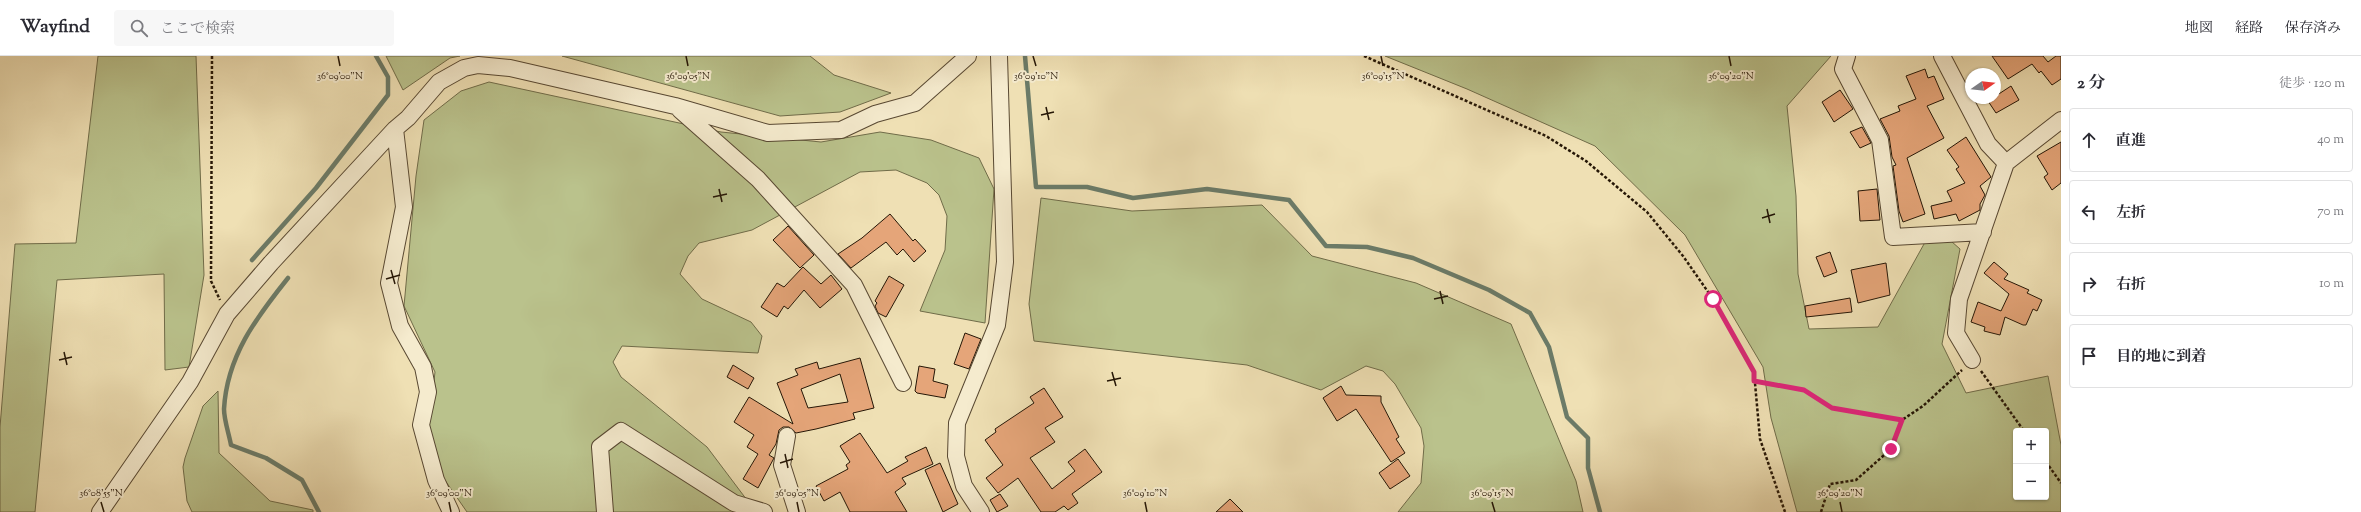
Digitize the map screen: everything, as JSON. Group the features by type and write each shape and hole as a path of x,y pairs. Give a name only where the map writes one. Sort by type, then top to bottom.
{"street":[{"path":"100,512 190,382 227,314 271,263 395,129 408,118 438,82 464,68 478,65 510,68 675,106 768,133 841,130 876,114 915,103 968,56"},
{"path":"975,510 964,486 956,456 957,423 997,325 1003,276 1004,262 999,56"},
{"path":"1847,56 1844,69 1880,140 1893,237 1983,232"},
{"path":"1942,56 1988,144 2006,163"},
{"path":"675,106 758,179 854,285 903,383"},
{"path":"1972,360 1956,333 1959,299 2006,163 2061,120"},
{"path":"395,129 404,207 389,283 400,326 423,367 428,392 421,425 436,480 451,512"},
{"path":"605,512 600,447 621,431 734,503 764,512"},
{"path":"787,436 782,465 797,512"}],"path":[{"path":"212,56 211,281 227,314"},
{"path":"1364,56 1546,136 1586,161 1614,182 1647,212 1684,256 1713,299 1754,372 1760,439 1785,512"},
{"path":"1821,512 1830,484 1856,480 1891,449 1902,420 1923,406 1972,360 2022,428"},
{"path":"1754,381 1804,390 1832,408 1902,420"},
{"path":"2047,464 2061,483"}],"green space":[{"path":"98,56 196,56 204,275 189,367 165,370 164,274 57,280 35,512 0,512 0,427 15,244 76,243"},
{"path":"386,56 460,56 450,58 403,90"},
{"path":"562,56 810,56 834,75 891,93 840,112 780,116"},
{"path":"1385,56 1831,56 1787,106 1796,196 1798,274 1809,329 1878,327 1934,226 1960,249 1942,344 1966,393 2048,376 2061,445 2061,512 1797,512 1771,418 1763,367 1685,235 1595,146 1467,89"},
{"path":"489,82 721,132 821,142 880,132 931,140 979,158 994,189 985,323 920,311 945,250 947,216 939,195 927,183 896,170 860,172 752,230 699,243 688,256 680,274 702,299 751,322 762,336 758,353 622,346 613,362 621,377 707,447 756,512 467,512 442,476 429,425 435,372 404,306 416,176 424,120 461,91"},
{"path":"1041,198 1132,211 1262,205 1312,256 1416,283 1511,324 1576,481 1583,512 1398,512 1421,483 1424,446 1421,428 1395,384 1383,371 1366,366 1321,390 1247,365 1034,341 1029,304"},
{"path":"218,391 219,453 270,501 313,510 313,512 192,512 187,501 183,467 203,406"}],"building":[{"path":"1992,56 2043,56 2048,62 2056,56 2061,56 2061,79 2052,85 2041,71 2039,73 2032,64 2008,79"},
{"path":"1925,69 1928,78 1934,76 1944,99 1927,106 1944,138 1907,158 1925,214 1903,222 1899,211 1893,166 1896,165 1892,157 1889,136 1880,119 1900,111 1898,106 1916,99 1906,76"},
{"path":"2011,86 2019,100 1996,113 1990,104 2001,104 2001,93"},
{"path":"1840,90 1853,109 1834,122 1822,102"},
{"path":"1862,127 1871,143 1860,148 1850,132"},
{"path":"1966,137 1991,177 1980,186 1985,195 1980,204 1980,210 1959,221 1956,214 1934,219 1931,206 1952,201 1947,191 1965,183 1956,169 1959,167 1947,150"},
{"path":"2061,142 2061,183 2052,190 2044,177 2048,174 2037,156"},
{"path":"1877,189 1880,220 1860,221 1858,191"},
{"path":"890,214 913,241 915,239 926,251 914,262 903,249 897,255 886,242 851,268 838,254 862,238"},
{"path":"788,226 814,255 800,268 773,240"},
{"path":"1830,252 1837,272 1824,277 1816,257"},
{"path":"1994,262 2008,274 2004,279 2029,290 2027,293 2042,300 2037,311 2033,309 2026,325 2005,317 2000,335 1984,331 1985,327 1971,322 1978,302 2001,311 2009,294 1984,273"},
{"path":"1886,263 1890,295 1858,303 1851,270"},
{"path":"803,267 821,284 831,275 842,289 820,308 804,290 788,309 784,306 777,317 761,307 777,283 784,287"},
{"path":"889,276 904,285 886,317 878,313 875,306 877,303 875,301"},
{"path":"1850,298 1852,312 1806,317 1805,306"},
{"path":"965,333 981,339 969,369 954,364"},
{"path":"860,358 874,408 853,413 855,419 816,429 796,433 789,427 783,427 779,430 776,444 769,455 774,458 758,488 743,479 758,454 747,447 754,435 734,422 749,397 793,424 777,383 798,375 795,369 817,362 819,369","holes":["840,374 848,402 808,408 801,389"]},
{"path":"733,365 754,378 748,389 727,377"},
{"path":"919,366 935,369 933,381 948,385 945,398 917,393 915,391"},
{"path":"1341,386 1346,395 1381,396 1381,402 1399,437 1396,439 1405,453 1391,462 1356,409 1337,421 1323,398"},
{"path":"1044,388 1063,417 1045,428 1055,442 1030,458 1052,489 1075,471 1068,462 1085,449 1102,472 1072,494 1078,503 1068,510 1064,506 1055,512 1041,512 1018,478 998,493 986,478 1003,465 985,440 996,432 995,429 1034,403 1030,397"},
{"path":"860,433 887,473 908,461 905,457 926,447 933,464 902,478 906,484 895,492 907,512 850,512 840,492 824,501 816,486 848,469 846,465 850,462 840,446"},
{"path":"1398,459 1410,476 1390,489 1379,473"},
{"path":"940,463 958,504 943,512 925,470"},
{"path":"1000,494 1008,506 997,512 990,500"},
{"path":"1230,499 1243,512 1216,512"}],"waterway":[{"path":"252,260 316,188 388,95 388,77 376,56"},
{"path":"1025,56 1036,187 1087,187 1133,198 1207,189 1289,200 1326,246 1367,247 1413,258 1489,290 1530,313 1549,347 1567,417 1588,438 1588,468 1600,512"},
{"path":"288,278 254,323 237,355 226,390 224,413 231,445 266,458 302,480 319,512"}],"route":[{"path":"1713,299 1754,372 1754,381 1804,390 1832,408 1902,420 1891,449"}]}
